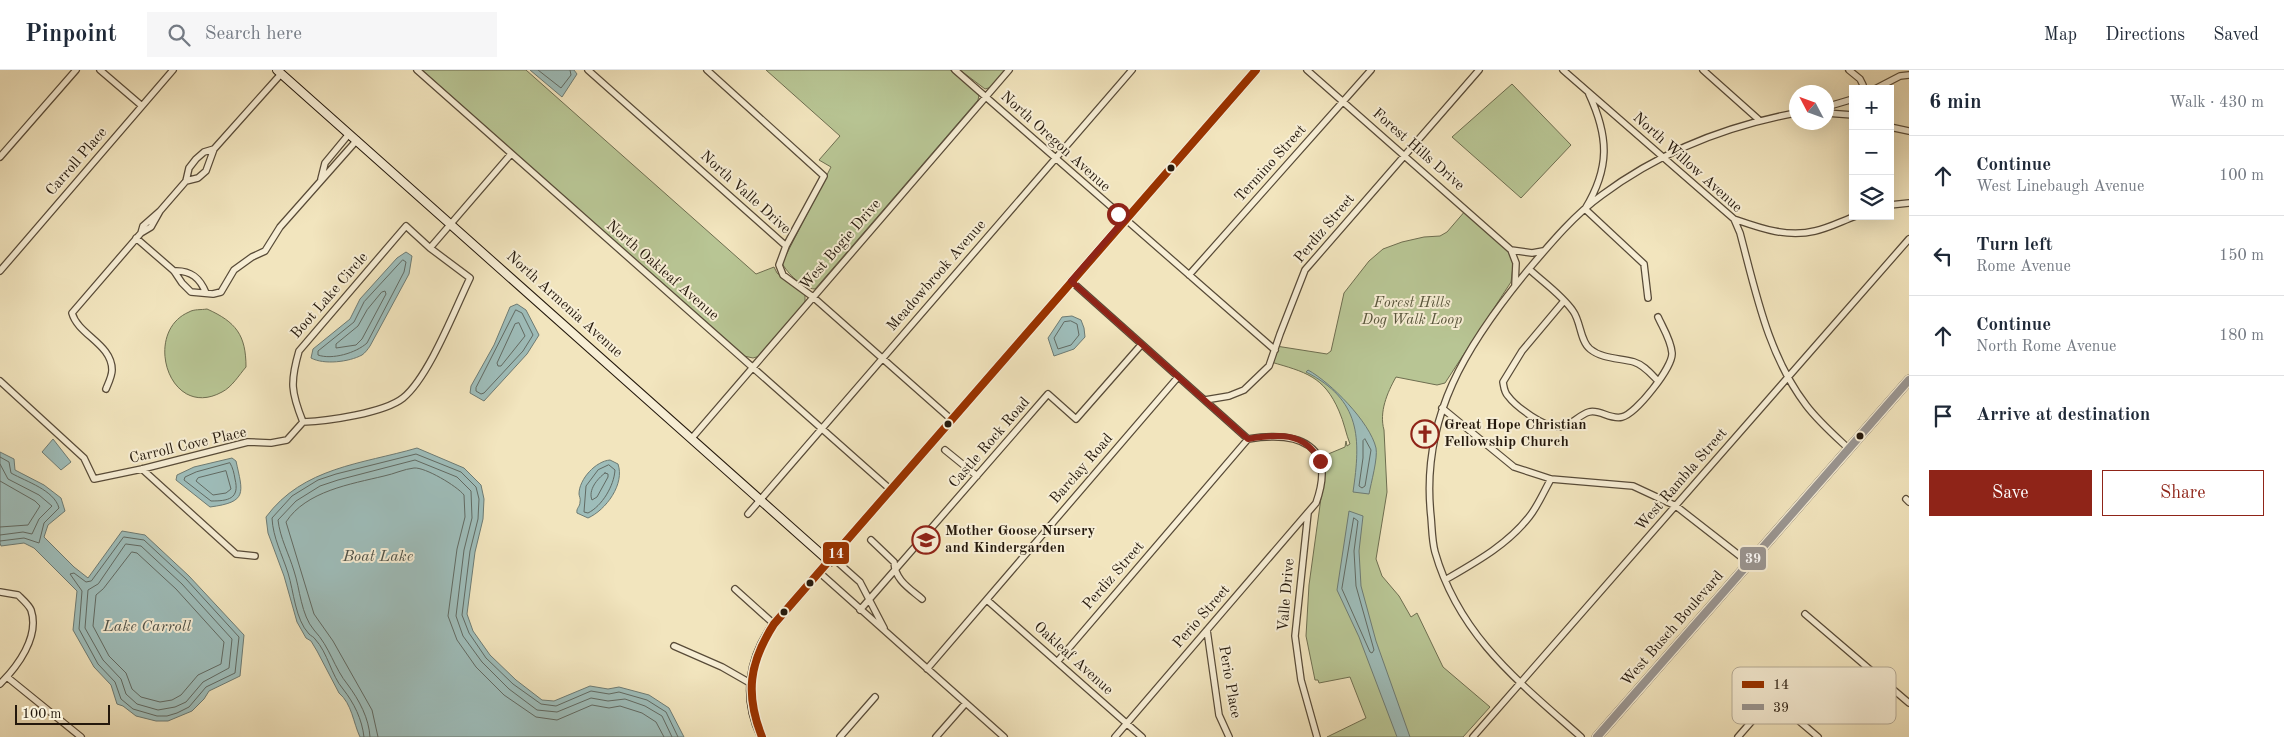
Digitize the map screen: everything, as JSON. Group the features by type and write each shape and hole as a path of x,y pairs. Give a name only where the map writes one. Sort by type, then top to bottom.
{"main road":[{"path":"762,737 751,706 750,683 753,663 774,624 832,560 1071,281 1256,70"},
{"name":"North Armenia Avenue","path":"279,72 832,560"},
{"name":"West Busch Boulevard","path":"1597,737 1909,380"}],"street":[{"path":"0,157 76,70"},
{"path":"100,70 142,106"},
{"name":"Carroll Place","path":"0,271 173,70"},
{"name":"North Oakleaf Avenue","path":"417,70 891,490"},
{"name":"North Valle Drive","path":"588,70 786,246 779,265 783,275 813,297 952,420"},
{"path":"707,70 824,176 786,246"},
{"name":"North Oregon Avenue","path":"955,70 1124,220 1275,350"},
{"name":"West Bogie Drive","path":"692,438 1009,70"},
{"name":"Meadowbrook Avenue","path":"748,514 1132,70"},
{"name":"Forest Hills Drive","path":"1307,70 1405,154 1511,250"},
{"name":"Termino Street","path":"1189,274 1371,70"},
{"name":"Perdiz Street","path":"1205,400 1229,396 1244,390 1270,366 1305,270 1479,70"},
{"name":"North Willow Avenue","path":"1563,70 1734,220 1740,233 1770,341 1788,377 1806,405 1848,450"},
{"path":"1703,70 1758,120"},
{"path":"1849,70 1860,79 1862,85"},
{"path":"186,182 198,178 206,171 214,149 272,84 279,72"},
{"path":"1882,85 1900,76 1909,75"},
{"path":"1585,209 1596,191 1604,161 1604,138 1601,120 1589,92"},
{"path":"1834,105 1849,100"},
{"path":"1834,113 1849,115"},
{"path":"1581,737 1497,661 1476,635 1456,603 1445,580 1434,550 1428,488 1432,445 1442,408 1465,359 1480,333 1514,286 1544,251 1585,209 1601,196 1662,157 1724,130 1758,120 1789,114"},
{"path":"1894,128 1909,131"},
{"path":"320,181 324,163 349,134"},
{"path":"136,238 174,270 182,283 191,292 206,294 222,292 234,270 252,256 265,251 280,227 357,140"},
{"path":"106,389 112,371 108,356 74,322 72,313 136,238 151,227 160,211 186,182 190,168 196,160 204,152 214,149"},
{"path":"303,422 327,421 390,405 403,397 424,372 470,278 430,248 511,154"},
{"path":"1894,205 1909,202"},
{"path":"1585,209 1644,264 1648,298"},
{"path":"1734,220 1766,230 1797,234 1815,231 1849,219"},
{"name":"Boot Lake Circle","path":"303,422 293,397 292,374 299,351 406,226 430,248"},
{"name":"West Rambla Street","path":"1472,737 1909,239"},
{"path":"1511,250 1532,253 1544,251"},
{"path":"1511,250 1516,262 1514,286"},
{"path":"1529,269 1564,301 1578,319 1586,345 1591,350 1597,354 1634,362 1642,366 1658,380"},
{"path":"174,270 183,270 201,281 206,294"},
{"path":"1071,281 1248,439 1272,435 1291,437 1314,449 1320,461 1323,478 1316,503 1308,513"},
{"path":"1564,301 1526,347 1503,382 1507,396 1542,423 1551,427 1560,428 1571,424 1588,412 1596,412 1613,417 1629,414 1658,380 1668,366 1672,354 1667,336 1658,317"},
{"name":"Castle Rock Road","path":"860,610 1048,394 1076,419 1142,344"},
{"name":"Barclay Road","path":"927,669 1178,377"},
{"name":"Carroll Cove Place","path":"0,381 84,458 94,479 248,442 271,444 287,440 303,422"},
{"path":"1442,408 1514,467 1551,479 1633,486 1676,506 1749,563"},
{"name":"Perdiz Street","path":"1057,662 1248,439"},
{"path":"945,450 977,476"},
{"path":"142,469 236,554 255,556"},
{"path":"1445,580 1494,551 1512,536 1530,516 1551,479"},
{"name":"Perio Street","path":"1115,737 1308,513"},
{"name":"Valle Drive","path":"1308,513 1295,636 1301,680 1316,737"},
{"path":"871,540 894,562 898,578 922,599"},
{"path":"832,560 860,582 888,634"},
{"path":"820,573 1004,737"},
{"path":"735,589 774,624"},
{"path":"0,592 18,595 31,610 32,632 22,657 0,684"},
{"name":"Oakleaf Avenue","path":"987,600 1142,737"},
{"path":"1805,614 1866,667"},
{"name":"Perio Place","path":"1207,630 1219,715 1229,737"},
{"path":"674,646 722,667 750,683"},
{"path":"7,677 81,737"},
{"path":"1896,693 1909,704"},
{"path":"840,737 875,697"},
{"path":"936,737 965,704"},
{"path":"1738,737 1749,724"},
{"path":"1803,724 1818,737"}],"green space":[{"path":"422,70 526,70 756,274 774,267 777,273 805,294 805,302 760,356 753,358 744,356"},
{"path":"766,70 950,70 979,95 978,100 815,289 805,286 796,280 782,263 831,167 819,160 840,136"},
{"path":"960,70 1006,70 992,87 985,89"},
{"path":"1512,84 1571,145 1521,198 1452,137"},
{"name":"Forest Hills Dog Walk Loop","path":"1466,210 1511,250 1513,266 1511,282 1445,383 1437,385 1396,377 1393,383 1387,396 1382,416 1387,492 1376,559 1382,576 1399,596 1411,617 1417,613 1443,667 1490,707 1463,737 1327,737 1366,718 1350,677 1319,683 1318,680 1315,680 1306,636 1309,585 1325,469 1321,457 1345,447 1346,441 1347,446 1350,444 1339,411 1327,390 1312,377 1304,373 1271,362 1276,346 1327,354 1331,351 1344,293 1369,261 1383,249 1402,242 1424,237 1440,236 1447,232"},
{"path":"207,309 225,319 237,331 244,346 246,367 226,390 203,398 188,395 176,385 168,370 165,354 167,337 175,322 191,311"}],"water":[{"path":"530,70 574,70 577,74 562,97"},
{"path":"406,252 412,256 409,274 365,352 357,357 336,362 311,358 313,349 350,319 360,299 397,258"},
{"path":"517,304 526,310 539,335 527,354 484,401 470,393 471,386 494,345 510,307"},
{"path":"1072,316 1081,320 1085,337 1074,349 1054,356 1048,338 1062,317"},
{"path":"1308,370 1338,393 1358,415 1372,438 1376,452 1369,494 1353,492 1357,454 1356,438 1353,422 1347,408 1338,395 1324,383 1306,372"},
{"path":"53,439 71,462 61,470 42,452"},
{"name":"Boat Lake","path":"417,448 464,468 481,485 484,499 483,519 475,552 467,614 473,631 490,655 516,680 542,700 554,701 590,686 608,689 619,687 649,695 669,708 684,737 360,737 347,702 339,693 317,651 311,641 306,638 297,622 284,576 268,533 266,517 281,500 297,487 316,477 355,464"},
{"name":"Lake Carroll","path":"0,452 14,459 15,470 44,485 61,498 65,511 48,525 44,537 88,578 122,531 145,535 189,576 244,635 240,676 209,691 192,711 168,721 156,721 136,716 123,706 117,704 111,685 94,667 73,630 77,591 34,548 24,543 1,546"},
{"path":"232,458 236,461 241,488 237,499 231,502 210,507 176,480 177,475 194,467"},
{"path":"610,460 618,464 619,472 619,480 612,496 601,509 588,518 577,513 580,501 580,488 585,477 594,467"},
{"path":"1349,511 1363,516 1359,551 1361,586 1376,641 1410,737 1397,737 1359,637 1337,590"}],"transit line":[{"name":"14","path":"762,737 753,707 752,679 759,652 774,624 1256,70"},
{"name":"39","path":"1597,737 1909,380"}],"place":[{"name":"Great Hope Christian Fellowship Church","path":"1425,434"},
{"name":"Mother Goose Nursery and Kindergarden","path":"926,540"}],"route":[{"path":"1118,214 1124,220 1071,281 1248,439 1272,435 1291,437 1314,449 1320,461"}]}
